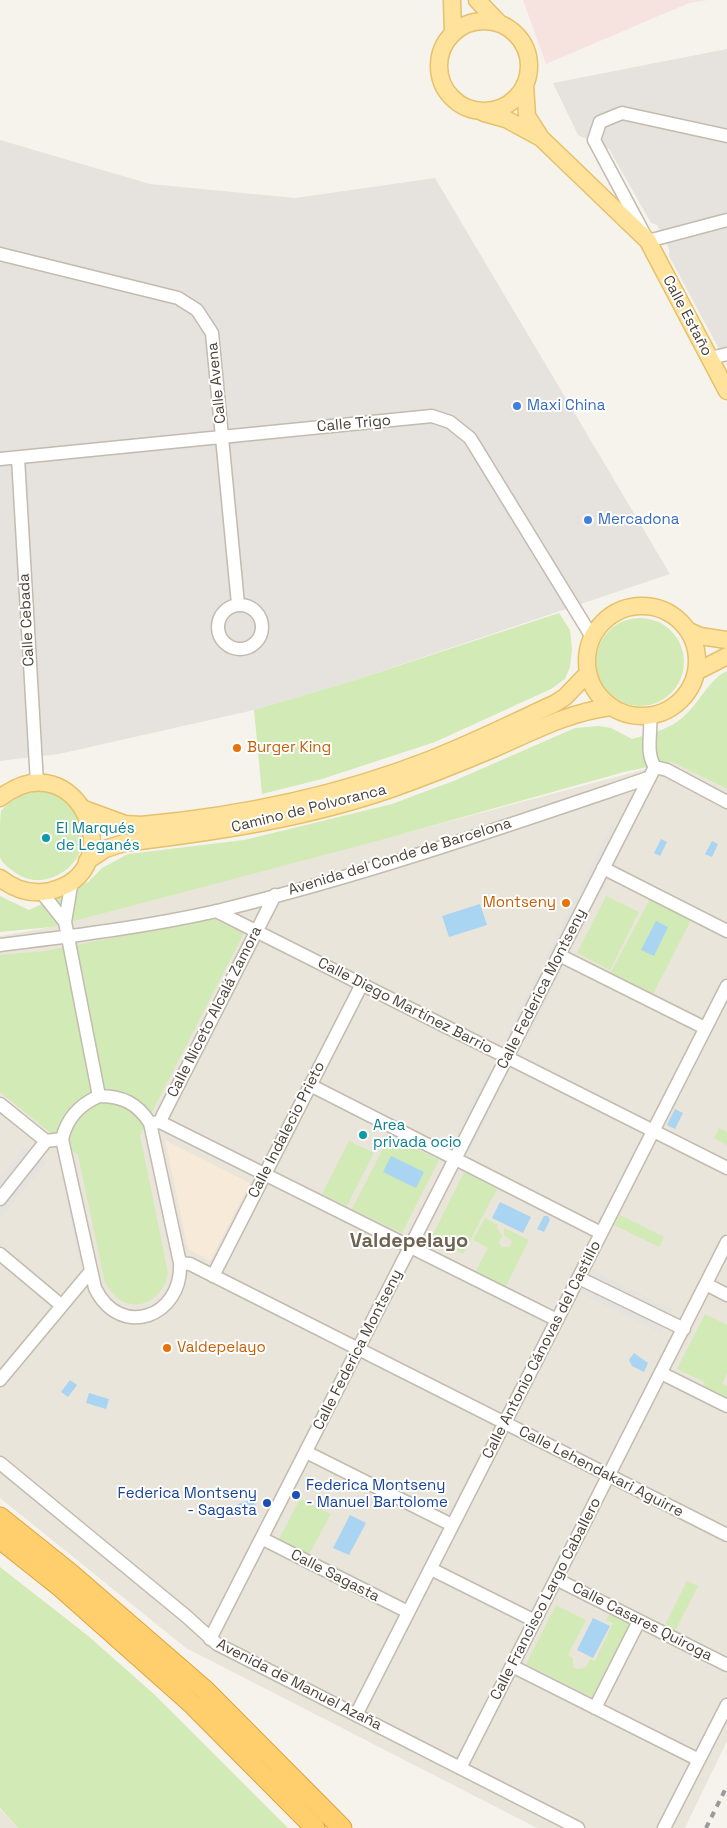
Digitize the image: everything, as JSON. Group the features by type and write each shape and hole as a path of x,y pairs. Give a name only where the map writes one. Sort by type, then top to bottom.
{"highway":[{"path":"0,1517 70,1573 205,1690 342,1828"},
{"path":"0,1539 59,1586 193,1704 315,1828"}],"main road":[{"path":"452,0 453,32"},
{"path":"477,0 500,24 512,31 522,42 528,56 529,70 525,84 517,97 504,107 490,111 474,111 455,101 442,85 438,71 439,57 444,44 453,32 463,25 475,21 500,24"},
{"name":"Calle Estaño","path":"525,84 527,116 541,138 648,241 727,390"},
{"name":"Calle Estaño","path":"474,111 506,119 541,138"},
{"path":"689,631 696,650 696,672 691,687 674,706 650,716 637,717 611,707 592,686 588,674 586,655 592,637 602,623 616,612 632,606 650,606 666,611 689,631 700,636 727,640"},
{"path":"696,672 727,656"},
{"name":"Camino de Polvoranca","path":"84,809 125,824 141,824 258,809 338,790 429,760 554,704 565,697 588,674"},
{"name":"Camino de Polvoranca","path":"87,861 105,849 124,843 255,826 342,804 391,789 474,757 573,714 611,707"},
{"path":"0,798 22,785 37,783 52,785 65,791 84,809 91,826 92,844 87,861 72,880 58,889 42,893 25,892 10,886 0,878"}],"street":[{"name":"Calle Estaño","path":"648,241 594,140 600,122 622,113 727,136"},
{"path":"648,241 727,220"},
{"name":"Calle Avena","path":"0,254 178,298 197,310 212,332 238,604"},
{"path":"710,358 727,354"},
{"name":"Calle Trigo","path":"0,459 432,416 450,422 470,438 592,637"},
{"name":"Calle Cebada","path":"18,458 37,783"},
{"path":"650,716 649,758 652,772 667,770 727,802"},
{"name":"Calle Federica Montseny","path":"210,1639 263,1539 652,772"},
{"name":"Avenida del Conde de Barcelona","path":"0,946 68,937 216,911 342,878 652,772"},
{"path":"603,868 727,930"},
{"path":"72,880 65,922 99,1096"},
{"path":"42,893 65,922"},
{"name":"Calle Niceto Alcalá Zamora","path":"155,1122 275,895"},
{"name":"Calle Diego Martínez Barrio","path":"216,911 727,1168"},
{"path":"560,955 705,1028"},
{"name":"Calle Indalecio Prieto","path":"213,1276 362,984"},
{"name":"Calle Antonio Cánovas del Castillo","path":"356,1714 727,986"},
{"path":"310,1086 601,1233"},
{"path":"155,1122 180,1263 179,1283 168,1301 153,1314 132,1318 108,1307 101,1300 90,1272 62,1139 69,1119 81,1106 99,1096 124,1098 155,1122 265,1174 557,1320"},
{"path":"0,1104 46,1141"},
{"path":"0,1199 46,1141 62,1139"},
{"name":"Calle Francisco Largo Caballero","path":"460,1768 727,1242"},
{"path":"0,1254 62,1304"},
{"name":"Calle Lehendakari Aguirre","path":"180,1263 190,1264 727,1535"},
{"path":"0,1380 90,1272"},
{"path":"578,1278 684,1329"},
{"path":"706,1284 727,1295"},
{"path":"661,1373 727,1406"},
{"path":"306,1452 452,1525"},
{"name":"Avenida de Manuel Azaña","path":"0,1463 186,1616 210,1639 578,1828"},
{"name":"Calle Sagasta","path":"263,1539 408,1612"},
{"path":"430,1569 535,1621"},
{"name":"Calle Casares Quiroga","path":"556,1579 727,1665"},
{"path":"595,1708 639,1621"},
{"path":"512,1666 699,1760"},
{"path":"664,1828 727,1705"}],"shaded area":[{"path":"523,0 708,0 689,3 546,64"},
{"path":"727,49 727,364 669,256 669,249 657,225 651,223 609,149 578,135 553,83"},
{"path":"0,140 150,184 295,198 435,178 670,574 352,681 254,710 59,754 0,761"},
{"path":"672,762 727,789 727,1741 685,1828 537,1828 186,1648 0,1498 0,936 52,927"},
{"path":"612,825 616,826 583,891 580,890"},
{"path":"631,826 634,827 618,858 614,859"},
{"path":"603,881 605,884 574,945 570,946"},
{"path":"576,898 579,900 565,928 561,926"},
{"path":"558,933 562,934 548,961 545,959"},
{"path":"559,968 561,972 527,1039 522,1040"},
{"path":"538,972 541,974 511,1034 508,1032"},
{"path":"491,1072 466,1123 463,1121 486,1074"},
{"path":"496,1094 497,1098 470,1151 466,1152"},
{"path":"165,1140 250,1183 210,1261 188,1249"},
{"path":"25,1147 31,1152 0,1191 0,1178"},
{"path":"38,1157 46,1163 0,1218 0,1205"},
{"path":"77,1169 100,1280 105,1290 102,1292 73,1170"},
{"path":"64,1171 83,1260 79,1260 61,1173"},
{"path":"593,1270 672,1310 669,1317 589,1277"},
{"path":"584,1285 665,1325 661,1333 581,1293"},
{"path":"0,1809 18,1828 0,1828"}],"green space":[{"path":"559,613 570,630 572,649 570,667 565,679 551,689 435,742 322,779 262,794 254,710 352,681"},
{"path":"640,618 657,621 665,625 677,637 681,645 684,662 681,679 677,687 665,699 657,703 640,706 623,703 615,699 603,687 599,679 596,662 599,645 603,637 615,625 623,621"},
{"path":"727,671 727,789 672,762 624,772 377,841 52,927 0,932 0,896 29,910 88,882 102,868 128,854 244,840 392,804 456,780 575,728 599,726 611,728 632,739 665,729 682,718 714,680"},
{"path":"37,791 57,795 69,804 83,830 82,845 77,858 67,869 55,876 41,880 27,879 13,871 0,857 1,811 17,798"},
{"path":"606,896 639,912 610,970 577,953"},
{"path":"650,899 691,920 653,994 611,972"},
{"path":"213,919 244,933 140,1135 168,1274 163,1288 158,1294 147,1302 132,1304 118,1299 105,1283 78,1155 0,1092 0,955 44,951"},
{"path":"719,1128 727,1132 727,1145 714,1138"},
{"path":"390,1135 439,1160 402,1233 352,1209"},
{"path":"349,1141 374,1153 347,1206 322,1194"},
{"path":"464,1172 497,1189 463,1254 431,1238"},
{"path":"620,1215 664,1237 659,1247 614,1225"},
{"path":"485,1218 498,1225 497,1228 502,1236 499,1243 502,1247 510,1247 512,1241 504,1235 504,1228 529,1240 506,1286 476,1271 488,1248 473,1240"},
{"path":"705,1314 727,1325 727,1373 722,1384 727,1386 727,1398 703,1386 705,1382 677,1369"},
{"path":"300,1499 331,1514 309,1554 279,1539"},
{"path":"0,1567 87,1635 155,1695 288,1828 18,1828 0,1808"},
{"path":"687,1581 698,1586 675,1631 665,1625"},
{"path":"556,1605 586,1620 568,1655 573,1658 573,1667 576,1669 585,1668 591,1659 595,1661 613,1623 606,1620 610,1614 629,1624 592,1697 526,1664"}],"water":[{"path":"661,839 667,842 660,856 654,853"},
{"path":"712,841 718,844 712,857 705,854"},
{"path":"480,904 487,925 449,937 442,916"},
{"path":"656,921 668,927 654,956 641,950"},
{"path":"675,1109 683,1113 675,1129 667,1125"},
{"path":"391,1156 424,1172 416,1188 383,1172"},
{"path":"500,1202 531,1217 523,1233 492,1218"},
{"path":"544,1216 548,1216 550,1220 544,1232 537,1229"},
{"path":"634,1353 648,1363 644,1372 632,1366 629,1360"},
{"path":"70,1380 77,1385 68,1397 61,1392"},
{"path":"89,1393 109,1399 106,1409 86,1403"},
{"path":"250,1500 256,1505 252,1511 245,1512 236,1508 238,1504"},
{"path":"350,1515 366,1523 349,1555 333,1548"},
{"path":"593,1618 610,1626 593,1658 577,1650"}],"railway":[{"path":"706,1828 727,1786"}],"place":[{"name":"Maxi China","path":"517,406"},
{"name":"Mercadona","path":"588,520"},
{"name":"Burger King","path":"237,748"},
{"name":"El Marqués de Leganés","path":"46,838"},
{"name":"Montseny","path":"566,903"},
{"name":"Area privada ocio","path":"363,1135"},
{"name":"Valdepelayo","path":"167,1348"},
{"name":"Federica Montseny - Manuel Bartolome","path":"296,1495"},
{"name":"Federica Montseny - Sagasta","path":"267,1503"}],"district":[{"name":"Valdepelayo","path":"409,1242"}]}
